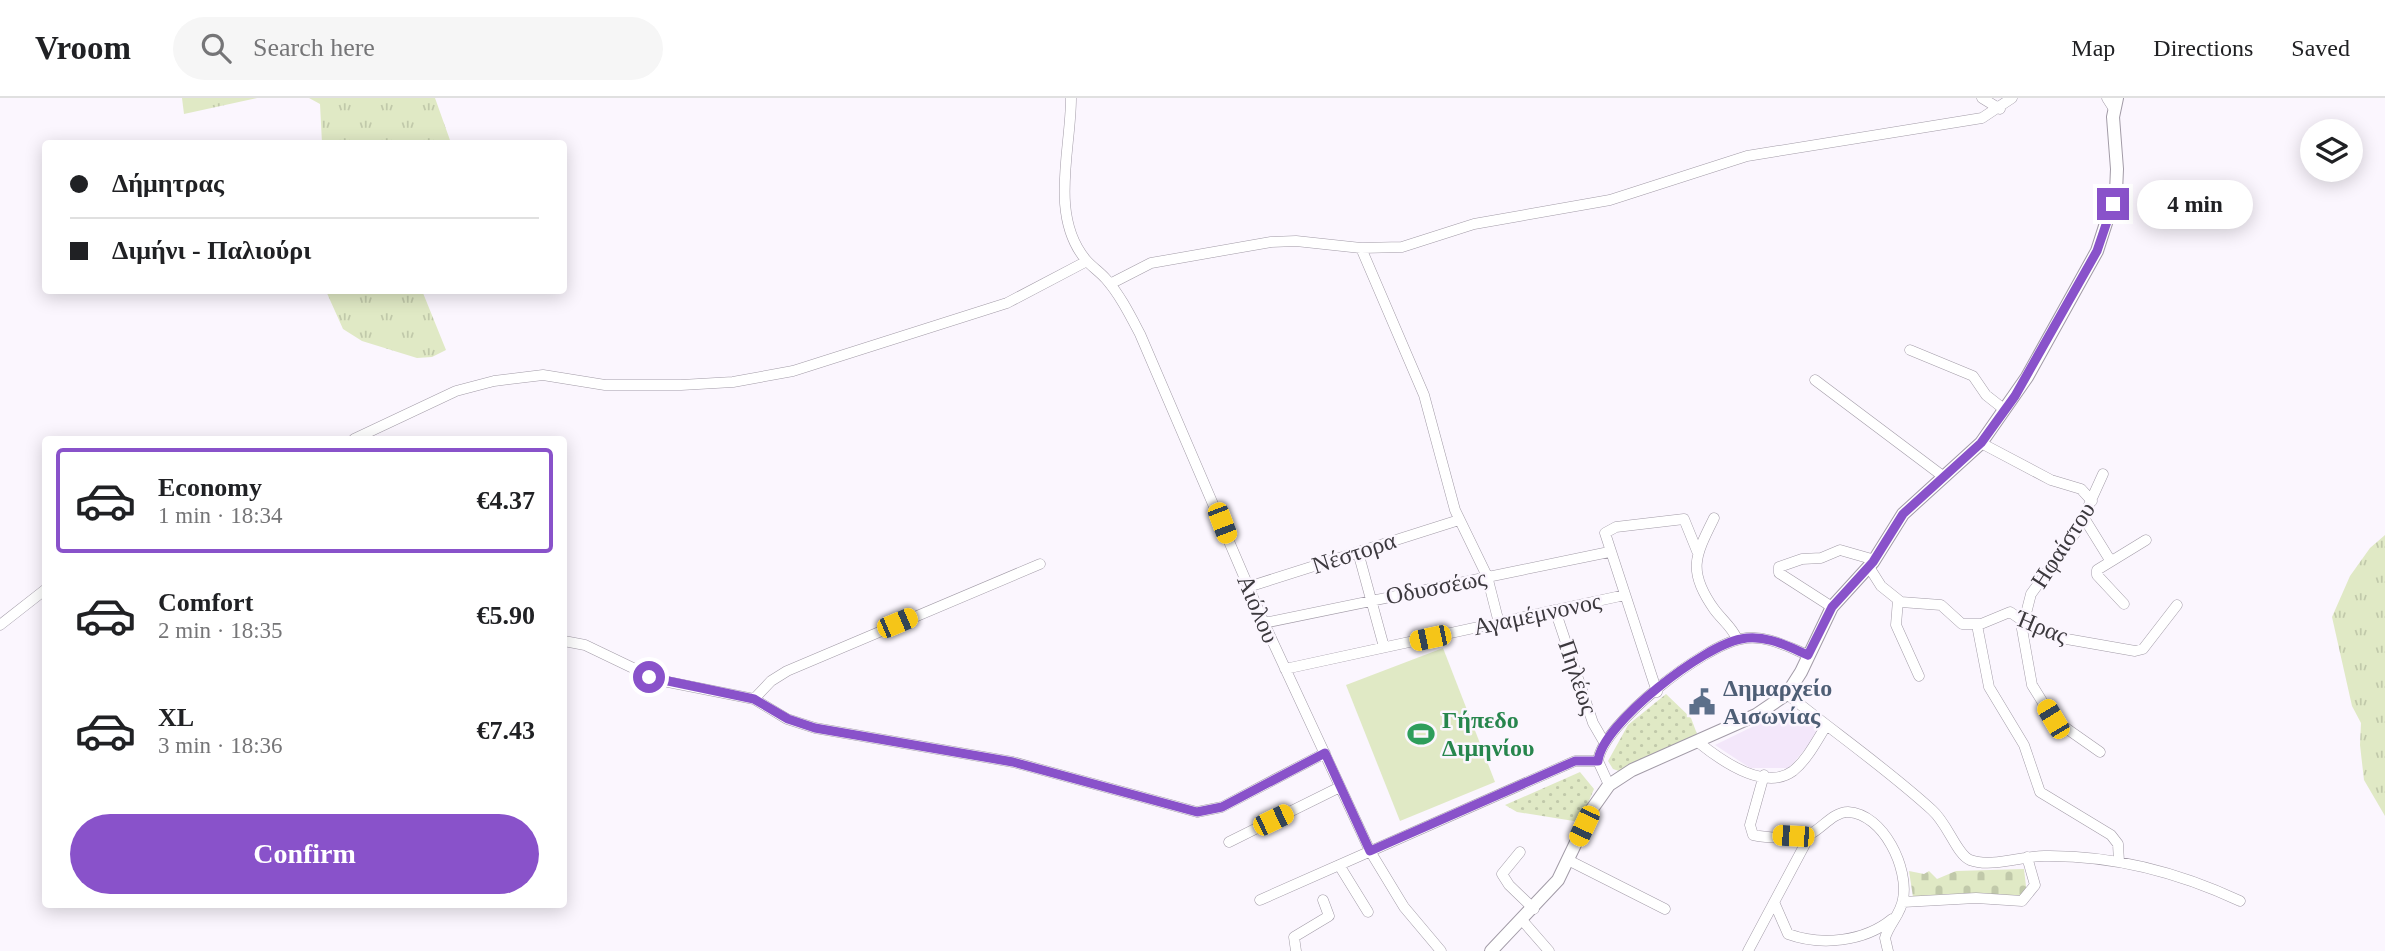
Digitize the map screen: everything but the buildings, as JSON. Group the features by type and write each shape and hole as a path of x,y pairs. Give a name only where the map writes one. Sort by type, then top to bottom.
{"main road":[{"path":"1490,951 1534,909 1558,880 1592,809 1609,785 1632,771 1768,709 1787,694 1832,607 1872,564 1903,514 1981,443 2005,410 2082,279 2110,217 2117,178 2112,102"}],"street":[{"name":"Αιόλου","path":"1071,98 1065,205 1073,237 1087,261 1110,284 1140,334 1264,623 1370,851 1404,907 1441,951"},
{"path":"1982,98 2000,109"},
{"path":"1110,284 1151,263 1271,242 1296,241 1361,248 1402,247 1474,224 1598,203 1747,156 1982,118 2000,109 2012,98"},
{"path":"1361,248 1424,395 1459,520 1488,576 1499,623"},
{"path":"360,436 456,391 514,378 543,375 605,385 681,385 733,382 793,371 1007,303 1087,261"},
{"path":"1910,349 1973,376 1986,395 2005,410"},
{"path":"1815,380 1944,477"},
{"path":"1981,443 2047,478 2081,489 2092,501"},
{"name":"Ηφαίστου","path":"2100,752 2053,719 2032,685 2023,621 2031,594 2084,518 2103,474"},
{"path":"1697,551 1714,518"},
{"path":"2084,518 2110,560"},
{"path":"1657,692 1604,538 1606,531 1616,527 1684,519 1697,551 1698,581 1737,639"},
{"name":"Νέστορα","path":"1248,587 1459,520"},
{"path":"2124,604 2097,575 2097,570 2146,540"},
{"path":"1832,607 1787,581 1779,573 1779,567 1802,559 1821,558 1840,550 1872,564 1881,586 1898,600 1896,625 1919,676"},
{"path":"1357,552 1384,647"},
{"name":"Οδυσσέως","path":"1264,623 1609,552"},
{"path":"754,699 771,681 796,667 1040,564"},
{"path":"0,625 42,592"},
{"name":"Αγαμέμνονος","path":"1285,669 1625,595"},
{"name":"Ήρας","path":"1898,600 1941,605 1958,622 1977,625 2010,612 2023,621 2069,640 2140,650 2177,605"},
{"name":"Πηλέως","path":"1555,611 1593,723 1604,742"},
{"path":"1977,625 1989,687 2024,745 2040,792 2111,835 2118,844 2119,862"},
{"path":"1609,785 1598,761 1604,742 1620,722 1709,652 1737,639 1768,639 1808,655"},
{"path":"567,642 585,646 658,680 754,699 788,719 815,728 1024,765 1197,812 1222,807 1325,753"},
{"path":"1787,694 1939,816 1951,832 1958,850 1967,858 1981,862 2043,855 2119,862 2179,876 2240,901"},
{"path":"1698,741 1732,767 1764,775 1783,775 1796,768 1826,726"},
{"path":"1260,900 1575,761 1598,761"},
{"path":"1764,775 1754,809 1751,833 1756,836 1811,833 1839,814 1849,812 1870,822 1899,858 1904,883 1901,907 1885,937 1888,951"},
{"path":"1229,842 1340,787"},
{"path":"1748,951 1811,833"},
{"path":"1520,852 1502,874 1509,885 1534,909"},
{"path":"1774,902 1788,934 1819,939 1869,934 1901,907 1976,898 2022,901 2035,885 2027,857"},
{"path":"1568,860 1665,909"},
{"path":"1339,865 1368,912"},
{"path":"1296,951 1292,939 1329,916 1322,900"},
{"path":"1522,920 1549,951"}],"shaded area":[{"path":"1791,708 1821,730 1789,768 1750,768 1715,745"}],"green space":[{"path":"182,98 257,98 184,114"},
{"path":"309,98 435,98 450,140 322,140 320,104"},
{"path":"327,294 423,294 446,350 432,357 417,358 362,341 343,329"},
{"path":"2385,535 2385,816 2364,780 2360,745 2361,723 2352,706 2332,617 2350,576 2370,548"},
{"name":"Γήπεδο Διμηνίου","path":"1443,648 1495,782 1400,821 1346,685"},
{"path":"1666,694 1691,718 1697,734 1619,771 1613,769 1608,761 1628,725"},
{"path":"1580,772 1594,789 1580,822 1517,812 1505,805"},
{"path":"2024,869 2027,895 2019,900 1913,897 1909,871 1924,874 1929,871 1937,879 1956,871"}],"place":[{"name":"Δημαρχείο Αισωνίας","path":"1702,702"},
{"name":"Γήπεδο Διμηνίου","path":"1421,734"}],"route":[{"path":"649,677 754,699 777,714 815,728 1013,762 1197,812 1222,807 1325,753 1370,851 1575,761 1598,761 1604,742 1626,717 1700,658 1727,643 1744,638 1762,638 1808,655 1832,607 1873,562 1903,514 1912,503 1969,456 2015,396 2097,251 2113,204"}]}
